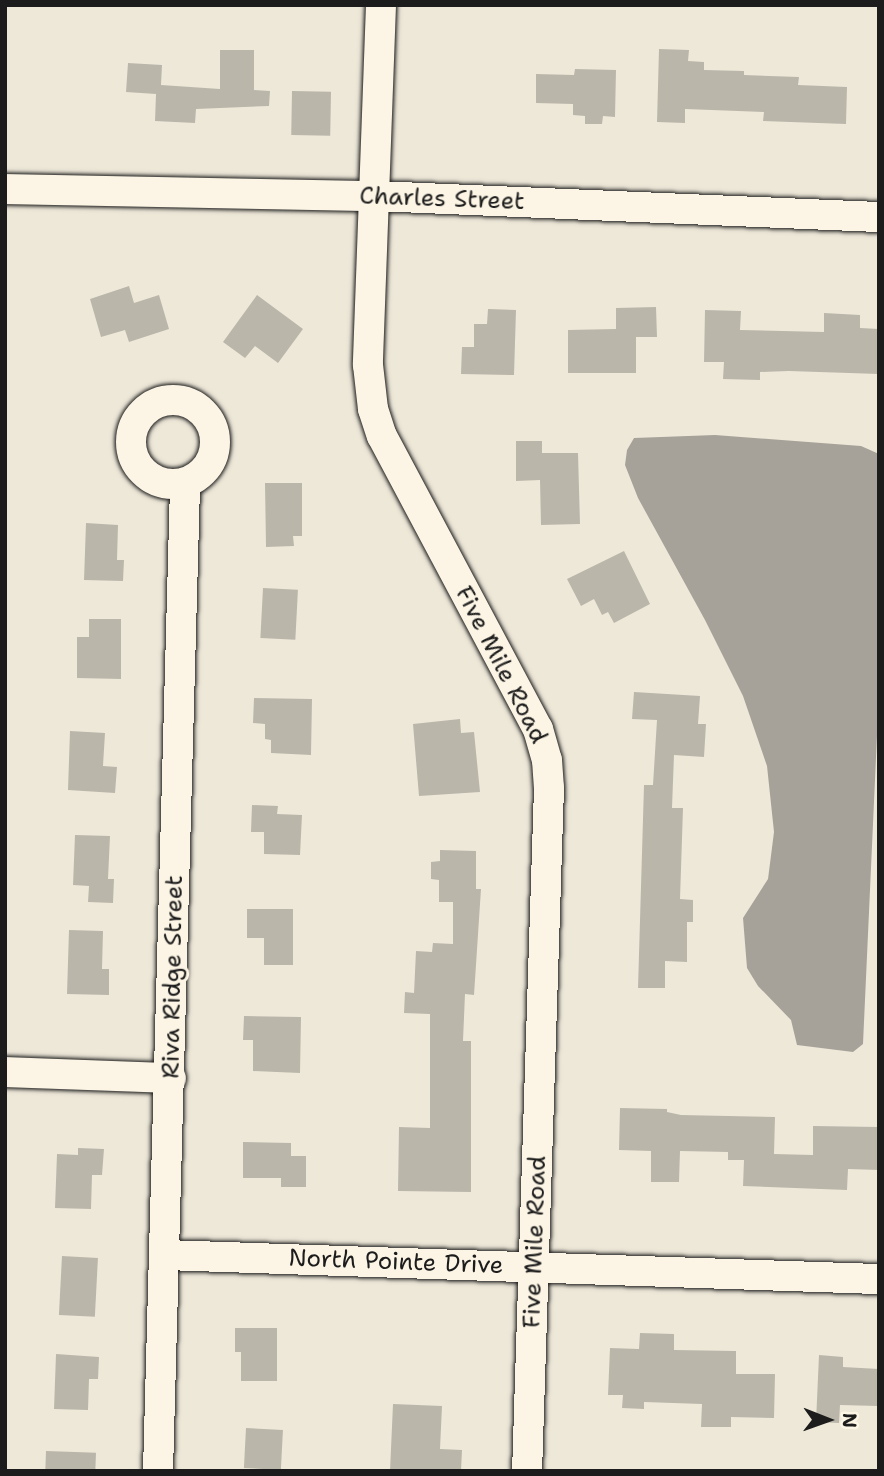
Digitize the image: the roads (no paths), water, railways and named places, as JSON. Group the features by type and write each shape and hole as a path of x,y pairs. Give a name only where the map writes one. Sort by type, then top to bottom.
{"street":[{"name":"Five Mile Road","path":"381,5 368,365 373,409 382,436 538,729 547,760 549,802 527,1471"},
{"name":"Charles Street","path":"5,188 375,196 879,217"},
{"name":"Riva Ridge Street","path":"158,1471 171,1078 185,483"},
{"path":"5,1072 171,1078"},
{"name":"North Pointe Drive","path":"165,1255 879,1279"}]}
